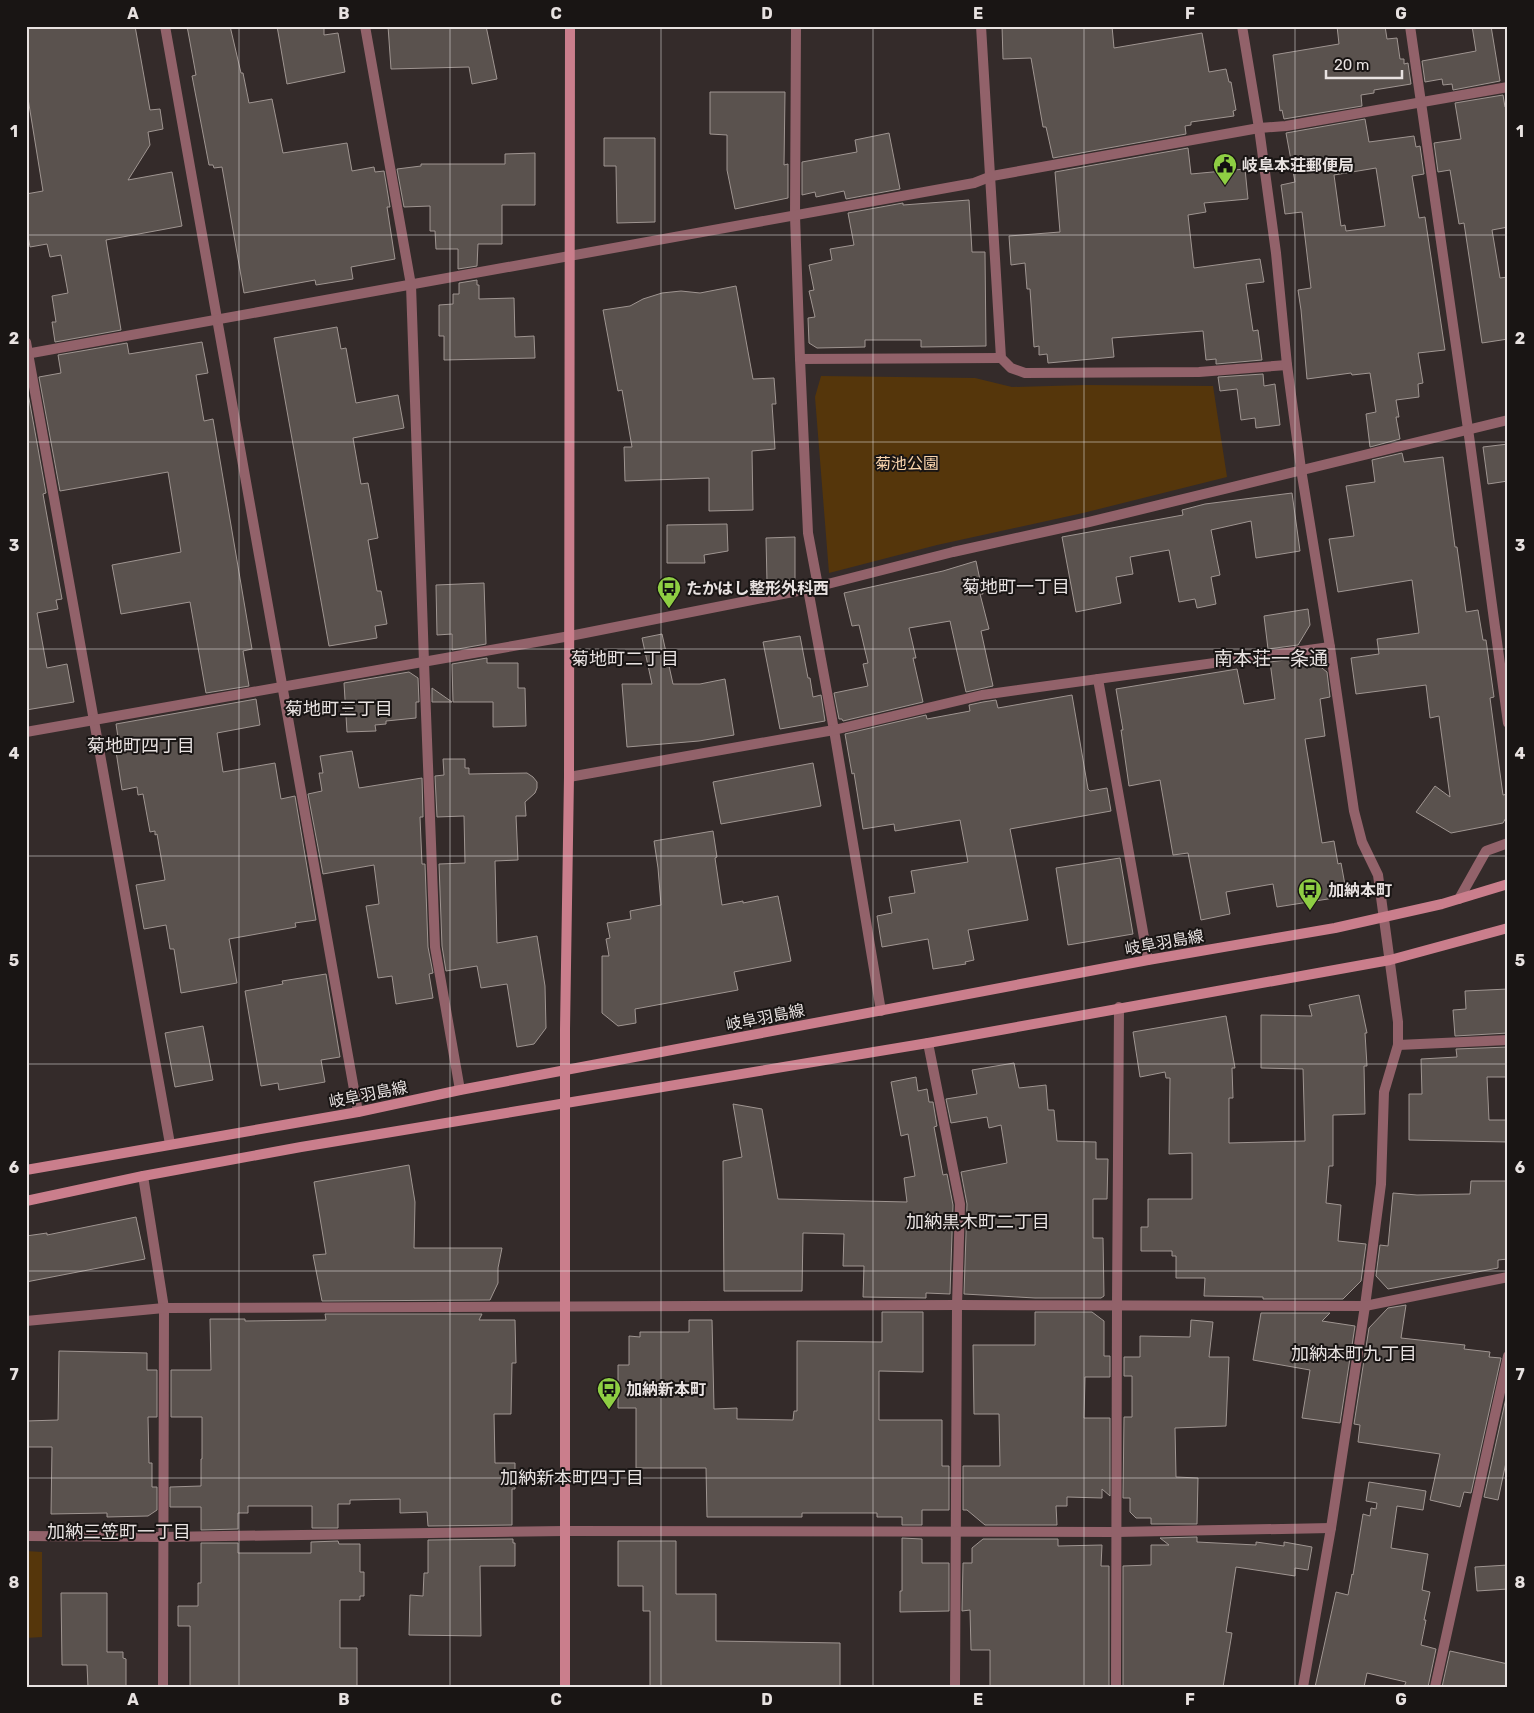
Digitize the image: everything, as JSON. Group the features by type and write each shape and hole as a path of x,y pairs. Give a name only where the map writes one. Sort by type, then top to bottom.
{"main road":[{"path":"565,1687 565,1103 570,777 570,26"},
{"name":"岐阜羽島線","path":"26,1170 358,1112 460,1090 1148,960 1327,930 1459,899 1508,884"},
{"path":"26,1201 144,1176 301,1147 928,1043 1390,960 1508,928"}],"street":[{"path":"165,26 358,1112"},
{"path":"365,26 412,285 435,947 460,1090"},
{"path":"796,26 796,216 808,534 813,588 834,730 881,1011"},
{"path":"982,26 1002,358 1011,368 1025,373 1199,372 1287,365"},
{"path":"1242,26 1259,128 1276,253 1287,365 1301,469 1354,811 1362,842 1378,874 1398,1022 1398,1045 1384,1092 1381,1184 1365,1306 1331,1528 1303,1687"},
{"path":"1410,26 1508,722"},
{"path":"27,353 796,216 974,183 992,176 1259,128 1286,126 1508,87"},
{"path":"26,342 170,1144"},
{"path":"800,359 1002,358"},
{"path":"26,732 570,636 813,588 1508,420"},
{"path":"570,777 834,730 982,695 1330,647"},
{"path":"1098,680 1148,960"},
{"path":"1459,899 1486,851 1508,844"},
{"path":"1116,1687 1116,1305 1119,1008"},
{"path":"1398,1045 1508,1040"},
{"path":"928,1043 960,1204 954,1531 955,1687"},
{"path":"144,1176 164,1308 163,1687"},
{"path":"26,1321 164,1308 957,1305 1365,1306 1508,1277"},
{"path":"1435,1687 1508,1356"},
{"path":"26,1536 162,1537 565,1530 1116,1532 1331,1528"}],"green space":[{"name":"菊池公園","path":"821,376 975,378 1012,387 1085,385 1213,386 1227,477 1083,513 937,545 829,573 815,397"},
{"path":"26,1551 42,1552 42,1637 26,1638"}],"building":[{"path":"26,26 135,26 150,110 160,109 163,129 148,132 150,145 128,180 172,172 182,226 106,240 121,330 55,342 52,322 56,322 52,296 68,293 61,255 50,257 47,244 30,247 26,225 26,194 43,191 26,86"},
{"path":"187,26 230,26 249,103 272,99 283,153 347,143 352,171 374,167 375,172 384,171 395,259 351,267 353,279 316,285 315,280 244,293 222,167 214,168 213,165 209,165 192,76 196,75"},
{"path":"277,26 324,26 324,35 338,33 345,72 287,84"},
{"path":"388,26 486,26 497,79 472,84 469,67 391,69"},
{"path":"1002,26 1112,26 1114,48 1202,33 1209,72 1226,69 1229,82 1231,82 1236,110 1233,111 1234,116 1191,122 1191,125 1185,126 1186,134 1053,158 1046,127 1043,127 1031,58 1003,59"},
{"path":"1337,26 1385,26 1387,39 1397,38 1400,59 1404,59 1404,64 1408,63 1411,84 1374,90 1374,93 1361,95 1362,106 1284,119 1282,110 1280,111 1273,55 1339,44"},
{"path":"1472,26 1491,26 1500,81 1453,90 1452,84 1443,85 1442,79 1425,82 1422,61 1476,51"},
{"path":"710,92 785,92 784,165 788,164 788,198 735,209 727,170 727,135 710,134"},
{"path":"1503,95 1505,107 1508,106 1508,227 1492,230 1500,278 1508,277 1508,339 1482,343 1464,223 1459,224 1450,170 1438,172 1434,143 1461,139 1455,103"},
{"path":"1365,119 1369,142 1414,136 1416,147 1420,146 1424,174 1412,176 1419,218 1425,217 1445,350 1418,353 1423,383 1418,384 1419,397 1396,400 1399,417 1396,417 1400,439 1370,447 1366,414 1376,412 1370,373 1352,375 1351,373 1307,379 1298,290 1311,288 1302,212 1285,214 1281,185 1295,182 1286,133","holes":["1376,168 1385,226 1346,231 1345,225 1341,226 1334,175"]},
{"path":"889,133 900,189 846,199 844,191 816,197 815,192 802,195 802,162 857,152 855,140"},
{"path":"604,138 655,138 655,222 617,223 616,166 604,166"},
{"path":"1188,148 1191,174 1245,169 1248,199 1204,203 1206,212 1188,215 1194,268 1260,259 1264,282 1246,284 1253,331 1258,330 1262,360 1216,364 1216,359 1206,360 1203,331 1112,338 1114,357 1048,363 1047,354 1039,355 1039,346 1034,347 1030,289 1027,289 1025,263 1011,265 1009,236 1060,232 1055,172"},
{"path":"535,153 535,205 502,205 502,244 478,244 477,266 458,269 458,249 436,249 435,231 430,231 430,206 404,207 397,169 421,166 421,164 505,164 505,154"},
{"path":"969,200 972,252 985,252 986,346 921,347 921,340 865,340 865,347 817,348 809,343 808,318 815,317 809,291 814,290 809,265 832,260 830,249 854,245 848,213 903,203 903,205"},
{"path":"477,280 479,299 514,298 515,337 534,336 535,358 444,360 444,336 439,336 439,305 453,304 453,294 459,294 459,283"},
{"path":"736,286 753,379 774,378 776,404 772,404 775,449 752,451 753,510 709,511 709,478 625,481 624,447 632,447 622,390 618,391 603,310 630,306 643,299 662,293 681,291 700,293"},
{"path":"337,327 341,349 346,348 356,403 398,395 404,428 353,438 361,484 368,483 378,538 368,540 377,591 381,591 387,624 375,626 377,638 329,646 274,338"},
{"path":"202,342 208,373 196,375 204,421 213,419 252,649 243,651 249,686 206,693 190,602 121,614 112,565 181,552 168,472 60,491 39,377 61,373 58,355 127,343 129,354"},
{"path":"1263,374 1264,386 1275,384 1280,425 1256,428 1255,418 1241,420 1237,389 1220,391 1218,377"},
{"path":"26,382 46,493 43,494 62,599 56,600 58,609 37,613 47,668 67,664 74,702 26,710"},
{"path":"1508,444 1508,481 1488,484 1483,447"},
{"path":"1402,453 1404,462 1443,457 1466,612 1478,610 1483,640 1486,640 1494,697 1490,698 1503,795 1508,794 1508,814 1503,823 1451,833 1416,812 1435,786 1450,797 1439,716 1430,718 1426,685 1356,694 1351,658 1379,654 1377,639 1419,633 1412,580 1338,592 1329,539 1354,536 1346,486 1375,482 1372,460"},
{"path":"1292,493 1300,551 1256,558 1251,521 1211,530 1220,575 1211,577 1216,604 1197,608 1195,599 1179,602 1169,550 1130,557 1133,574 1116,577 1121,603 1076,612 1062,537 1183,515 1182,510 1205,504"},
{"path":"727,524 728,551 704,555 705,563 667,563 667,525"},
{"path":"795,537 795,582 767,582 766,538"},
{"path":"976,561 983,594 980,594 989,629 981,631 993,686 966,692 950,621 909,628 916,658 913,658 923,702 843,721 839,719 834,693 868,686 863,664 868,663 859,625 852,626 844,593 943,571"},
{"path":"484,583 486,644 452,650 452,634 437,635 436,585"},
{"path":"1308,609 1310,625 1298,645 1268,649 1264,616"},
{"path":"662,634 673,684 700,684 725,679 734,735 699,741 627,747 622,684 652,684 642,638"},
{"path":"800,636 813,697 821,695 825,721 780,729 763,642"},
{"path":"1308,657 1327,672 1330,697 1320,699 1325,736 1305,739 1322,843 1334,841 1338,864 1341,863 1347,896 1277,907 1273,884 1226,892 1230,914 1201,920 1188,853 1173,855 1160,780 1129,786 1116,689 1237,669 1244,704 1275,699 1270,662"},
{"path":"487,658 487,663 518,663 518,688 525,688 526,726 493,727 493,702 453,702 452,664"},
{"path":"409,672 418,678 419,702 416,702 416,718 386,721 386,724 375,725 376,731 347,732 344,683"},
{"path":"432,688 452,702 432,702"},
{"path":"1072,695 1088,789 1090,791 1107,788 1111,811 1010,829 1028,920 968,930 974,960 965,962 966,964 933,969 928,939 882,947 877,916 892,913 889,897 915,893 911,871 968,862 960,820 895,831 894,824 863,829 854,773 852,774 845,734 926,715 927,719 970,711 969,705 983,702 996,700 998,708"},
{"path":"256,699 260,725 217,733 223,772 275,763 281,799 295,796 316,920 295,923 296,927 229,939 237,983 181,993 174,949 170,949 166,925 144,929 136,885 165,880 157,834 155,835 155,831 150,832 143,794 138,795 137,787 122,790 115,745 119,744 116,724"},
{"path":"352,751 359,788 422,778 423,817 420,817 422,864 425,864 428,947 433,973 429,974 433,998 396,1004 392,976 378,978 366,906 379,904 374,865 323,874 308,794 322,791 319,773 323,773 320,756"},
{"path":"443,759 465,759 465,768 469,768 469,774 527,773 537,782 535,793 525,802 526,816 516,816 518,860 495,861 497,943 537,936 545,986 546,1028 534,1044 517,1047 507,984 481,988 477,966 446,971 442,946 439,864 465,863 464,816 437,817 435,776 444,775"},
{"path":"813,763 821,806 721,824 713,782"},
{"path":"713,831 722,905 778,896 791,961 734,972 738,990 635,1009 636,1023 618,1026 602,1013 602,956 609,956 606,939 610,938 607,923 631,919 630,911 661,905 654,841"},
{"path":"1120,858 1133,934 1068,945 1056,868"},
{"path":"326,974 340,1057 321,1060 325,1082 279,1090 278,1083 261,1086 245,991 283,984 282,981"},
{"path":"1508,989 1508,1033 1455,1036 1453,1010 1466,1009 1465,991"},
{"path":"1359,995 1367,1033 1365,1033 1367,1066 1364,1066 1365,1114 1333,1115 1333,1166 1329,1166 1326,1203 1341,1205 1338,1241 1366,1244 1361,1281 1343,1299 1263,1299 1263,1297 1204,1296 1205,1278 1176,1278 1176,1256 1172,1256 1172,1251 1141,1251 1141,1227 1148,1227 1148,1199 1192,1199 1192,1153 1169,1154 1170,1078 1166,1078 1165,1072 1140,1077 1133,1032 1226,1016 1235,1068 1232,1068 1233,1098 1229,1098 1229,1143 1305,1141 1303,1069 1261,1068 1261,1015 1312,1016 1309,1005"},
{"path":"203,1026 213,1080 175,1087 165,1033"},
{"path":"1508,1047 1508,1077 1487,1077 1489,1120 1508,1120 1508,1142 1409,1140 1409,1094 1422,1094 1421,1059 1457,1057 1456,1049"},
{"path":"1014,1063 1019,1088 1046,1085 1048,1110 1054,1110 1057,1141 1096,1142 1096,1159 1108,1159 1107,1199 1093,1199 1093,1238 1103,1238 1104,1296 1101,1298 1035,1298 964,1294 967,1204 961,1172 1007,1163 1001,1125 989,1128 987,1117 951,1123 946,1099 977,1094 972,1070"},
{"path":"916,1077 918,1091 927,1089 929,1102 933,1102 937,1126 934,1127 943,1175 947,1174 953,1205 950,1294 926,1293 926,1298 863,1297 864,1266 843,1266 844,1234 803,1233 802,1291 724,1291 723,1161 742,1157 733,1104 762,1109 778,1199 907,1202 904,1178 915,1176 908,1134 901,1136 891,1082"},
{"path":"409,1165 415,1202 414,1248 502,1248 498,1268 498,1283 490,1300 322,1301 313,1255 326,1254 314,1182"},
{"path":"1471,1181 1508,1181 1508,1259 1498,1260 1498,1268 1388,1289 1376,1276 1380,1245 1388,1246 1393,1193 1417,1195 1470,1194"},
{"path":"136,1217 145,1259 26,1282 26,1236 47,1233 47,1235"},
{"path":"1406,1305 1401,1338 1465,1345 1464,1349 1490,1352 1489,1357 1501,1358 1471,1493 1464,1492 1460,1507 1430,1500 1440,1454 1358,1442 1360,1425 1354,1424 1369,1328 1388,1308"},
{"path":"882,1312 923,1312 923,1372 879,1371 879,1420 942,1420 942,1466 949,1466 949,1510 922,1510 922,1525 902,1525 902,1517 877,1517 877,1513 802,1513 802,1517 707,1517 706,1468 636,1468 636,1408 618,1408 618,1365 629,1365 629,1336 640,1337 640,1332 689,1332 689,1320 712,1320 714,1409 737,1408 737,1419 793,1420 794,1411 797,1411 797,1341 882,1342"},
{"path":"1035,1312 1092,1312 1104,1321 1104,1356 1110,1356 1110,1377 1085,1377 1084,1418 1110,1418 1110,1496 1102,1489 1102,1498 1067,1497 1067,1506 1056,1506 1057,1525 985,1525 967,1510 963,1510 963,1466 1000,1466 999,1414 974,1414 973,1345 1035,1345"},
{"path":"1261,1313 1330,1313 1322,1321 1355,1326 1340,1423 1302,1418 1310,1370 1253,1360"},
{"path":"325,1314 482,1314 479,1320 515,1320 516,1363 512,1363 511,1414 494,1414 495,1463 515,1463 515,1489 512,1489 512,1525 428,1526 427,1512 400,1513 400,1499 350,1500 350,1504 338,1504 338,1528 312,1528 312,1506 248,1506 248,1513 238,1513 238,1529 201,1530 201,1507 170,1507 170,1487 201,1486 202,1459 202,1417 171,1417 171,1370 211,1370 210,1319 245,1319 245,1321 326,1320"},
{"path":"1191,1320 1213,1322 1209,1357 1229,1357 1226,1426 1175,1428 1176,1477 1198,1478 1197,1524 1151,1524 1151,1518 1136,1518 1130,1512 1130,1498 1123,1498 1124,1417 1132,1417 1132,1376 1124,1376 1124,1357 1140,1357 1140,1336 1190,1337"},
{"path":"59,1351 147,1353 147,1370 157,1370 157,1417 148,1417 149,1463 152,1463 152,1487 157,1487 157,1510 148,1516 107,1517 107,1513 51,1514 52,1447 26,1447 26,1421 58,1420"},
{"path":"1508,1389 1508,1453 1498,1500 1484,1497"},
{"path":"1369,1482 1426,1491 1423,1510 1397,1506 1391,1548 1428,1554 1422,1590 1430,1592 1421,1645 1436,1649 1428,1687 1404,1687 1406,1682 1367,1673 1364,1687 1315,1687 1336,1592 1348,1595 1363,1514 1370,1516 1371,1508 1376,1509 1377,1503 1366,1501"},
{"path":"1197,1537 1197,1542 1256,1545 1256,1542 1284,1546 1284,1542 1312,1547 1308,1570 1295,1568 1295,1576 1236,1567 1226,1632 1232,1633 1223,1687 1123,1687 1123,1566 1151,1565 1151,1545 1169,1545 1160,1538"},
{"path":"902,1538 922,1539 922,1563 949,1563 949,1611 900,1612"},
{"path":"513,1539 513,1543 515,1543 515,1566 480,1566 481,1636 409,1635 410,1595 423,1596 424,1573 428,1573 428,1540"},
{"path":"983,1539 1058,1539 1058,1546 1102,1545 1101,1566 1109,1566 1109,1687 990,1687 990,1650 971,1650 970,1610 962,1611 963,1563 972,1563 972,1548"},
{"path":"338,1541 339,1544 360,1544 360,1572 364,1572 364,1596 360,1596 360,1600 340,1600 340,1648 357,1648 357,1687 190,1687 190,1626 178,1626 178,1606 198,1606 198,1583 201,1583 201,1543 238,1543 238,1553 311,1553 311,1542"},
{"path":"618,1541 676,1541 676,1594 716,1594 716,1641 840,1643 840,1687 650,1687 650,1611 643,1611 643,1586 618,1586"},
{"path":"1508,1565 1508,1589 1477,1591 1475,1567"},
{"path":"61,1593 107,1593 107,1652 123,1652 123,1658 126,1659 126,1687 88,1687 87,1665 62,1665"},
{"path":"1450,1651 1508,1664 1508,1687 1442,1687"}],"place":[{"name":"岐阜本荘郵便局","path":"1225,186"},
{"name":"たかはし整形外科西","path":"669,609"},
{"name":"加納本町","path":"1310,911"},
{"name":"加納新本町","path":"609,1410"}],"district":[{"name":"菊地町一丁目","path":"1016,587"},
{"name":"南本荘一条通","path":"1271,658"},
{"name":"菊地町二丁目","path":"625,659"},
{"name":"菊地町三丁目","path":"339,709"},
{"name":"菊地町四丁目","path":"141,746"},
{"name":"加納黒木町二丁目","path":"978,1222"},
{"name":"加納本町九丁目","path":"1354,1354"},
{"name":"加納新本町四丁目","path":"572,1478"},
{"name":"加納三笠町一丁目","path":"119,1532"}]}
